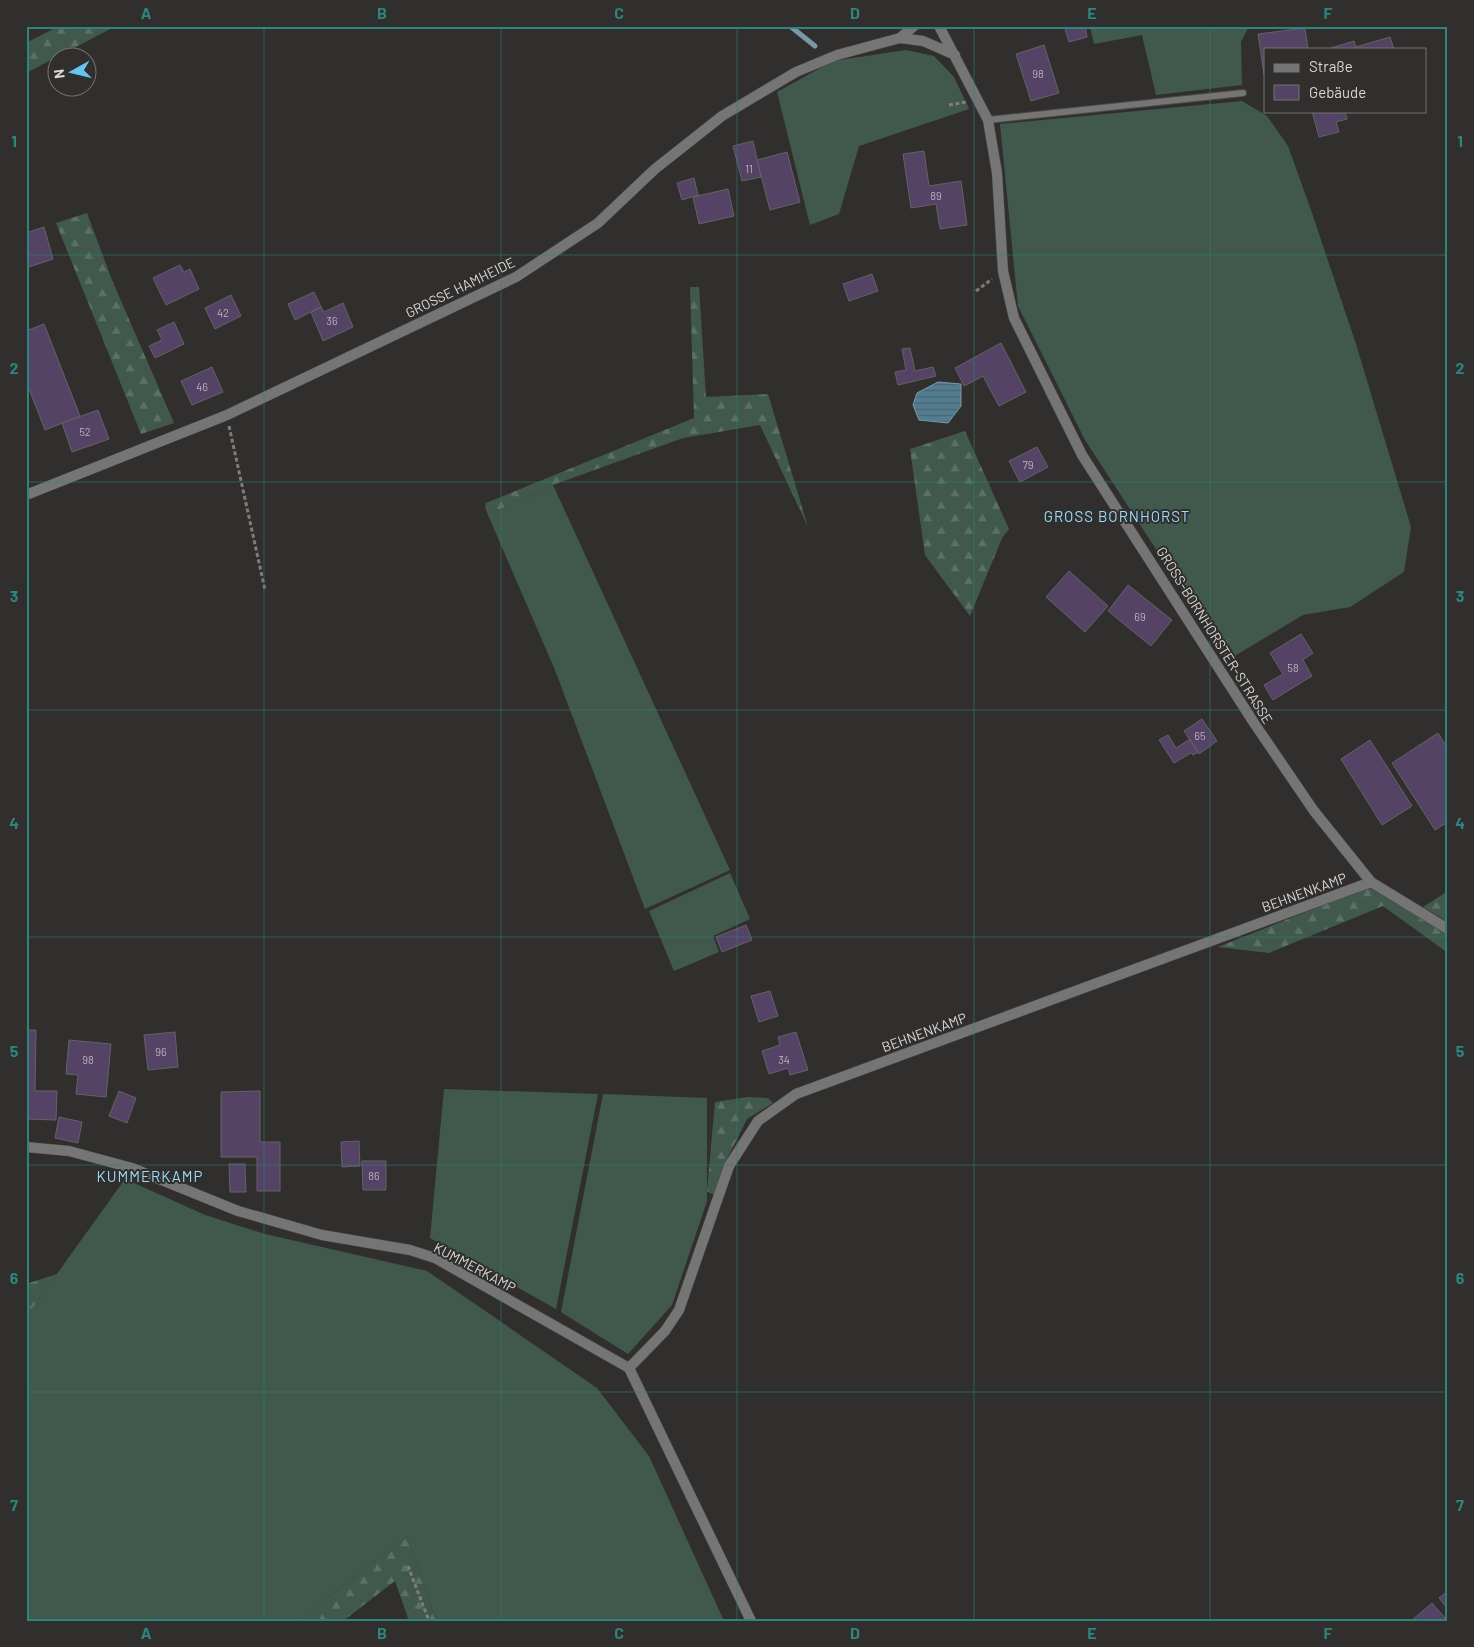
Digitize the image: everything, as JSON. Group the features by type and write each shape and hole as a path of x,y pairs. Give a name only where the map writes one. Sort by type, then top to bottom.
{"street":[{"name":"GROSSE HAMHEIDE","path":"900,38 914,26"},
{"name":"GROSS-BORNHORSTER-STRASSE","path":"939,26 988,120 997,173 1003,271 1014,318 1082,455 1254,723 1314,811 1370,882 1448,929"},
{"name":"GROSSE HAMHEIDE","path":"26,495 227,415 516,277 598,223 655,169 722,116 796,72 837,55 900,38 923,41 955,55"},
{"name":"BEHNENKAMP","path":"629,1368 665,1331 678,1310 729,1166 758,1121 796,1094 1370,882"},
{"name":"KUMMERKAMP","path":"26,1147 69,1152 132,1168 238,1211 322,1235 410,1250 435,1258 629,1368"},
{"path":"629,1368 751,1621"}],"lane":[{"path":"988,120 1243,93"}],"path":[{"path":"976,291 1003,271"},
{"path":"227,415 265,590"},
{"path":"408,1566 429,1621"}],"green space":[{"path":"59,26 116,26 74,48 48,48 48,62 26,73 26,43"},
{"path":"1090,26 1249,26 1241,42 1242,85 1156,95 1142,35 1094,44"},
{"path":"906,50 934,56 954,77 969,109 859,146 839,214 810,225 777,92 833,61"},
{"path":"1242,101 1267,116 1288,146 1356,344 1411,527 1404,572 1350,607 1303,615 1228,660 1085,440 1018,306 1000,124"},
{"path":"87,213 112,280 174,423 141,434 56,223"},
{"path":"690,287 699,287 706,397 768,394 808,527 760,425 683,438 553,485 488,515 485,507 486,503 694,418"},
{"path":"965,431 1009,529 1002,538 970,616 925,555 910,449"},
{"path":"553,485 730,870 645,909 555,670 488,515"},
{"path":"730,873 750,919 713,936 719,952 674,971 649,911"},
{"path":"1369,887 1448,933 1448,953 1383,906 1269,953 1218,947"},
{"path":"1448,891 1448,922 1423,907"},
{"path":"444,1089 598,1094 556,1309 430,1238"},
{"path":"603,1094 707,1098 707,1201 672,1305 628,1354 561,1312"},
{"path":"748,1097 768,1098 773,1103 747,1119 726,1161 715,1196 707,1191 715,1102"},
{"path":"125,1179 205,1215 265,1234 427,1271 597,1388 649,1456 724,1621 436,1621 407,1536 298,1621 26,1621 26,1317"},
{"path":"57,1274 26,1317 26,1284"},
{"path":"407,1536 436,1621 409,1621 395,1581 343,1621 298,1621"}],"water":[{"path":"938,382 961,384 961,406 948,423 919,420 913,405 917,393"}],"building":[{"path":"1064,26 1085,26 1087,37 1069,42"},
{"path":"1305,28 1308,48 1264,48 1264,74 1258,34"},
{"path":"1390,37 1394,48 1331,48 1354,41 1356,47"},
{"path":"1044,45 1059,93 1031,101 1016,54"},
{"path":"1312,112 1345,112 1347,119 1336,122 1339,132 1319,137"},
{"path":"753,141 761,177 742,181 733,146"},
{"path":"924,151 929,186 961,181 967,225 940,229 936,204 911,208 903,154"},
{"path":"787,152 800,202 770,210 757,160"},
{"path":"694,178 698,195 682,200 677,183"},
{"path":"728,189 734,216 699,224 693,197"},
{"path":"44,227 53,259 26,268 26,233"},
{"path":"180,265 184,272 190,269 199,289 166,305 153,278"},
{"path":"872,274 878,291 849,301 843,284"},
{"path":"314,292 321,307 295,320 288,304"},
{"path":"231,295 241,316 215,329 205,308"},
{"path":"343,303 353,327 323,341 311,312 321,307 324,312"},
{"path":"174,322 184,344 155,358 149,346 162,340 157,330"},
{"path":"44,324 80,416 45,430 26,381 26,331"},
{"path":"1001,343 1026,392 999,406 983,376 964,386 955,368"},
{"path":"910,348 915,371 933,367 936,376 898,385 895,372 906,370 902,349"},
{"path":"212,367 223,392 192,405 181,381"},
{"path":"98,410 109,439 72,452 62,423"},
{"path":"1037,447 1048,467 1020,482 1009,461"},
{"path":"1069,571 1108,606 1085,632 1046,597"},
{"path":"1128,585 1172,620 1151,646 1108,611"},
{"path":"1301,634 1313,653 1303,660 1312,676 1273,700 1264,685 1283,674 1270,653"},
{"path":"1202,719 1217,741 1199,754 1184,731"},
{"path":"1438,733 1448,749 1448,822 1435,830 1392,763"},
{"path":"1168,735 1176,748 1190,739 1198,752 1193,755 1191,753 1174,763 1159,740"},
{"path":"1370,740 1412,806 1382,825 1341,759"},
{"path":"746,925 752,940 722,952 716,937"},
{"path":"770,991 778,1016 759,1022 751,996"},
{"path":"26,1030 36,1030 35,1091 57,1091 56,1120 26,1119"},
{"path":"175,1032 178,1067 148,1070 144,1035"},
{"path":"796,1032 808,1070 790,1075 788,1068 769,1074 762,1051 780,1045 778,1037"},
{"path":"69,1040 111,1044 106,1097 76,1094 78,1075 66,1074"},
{"path":"119,1091 136,1098 127,1123 109,1116"},
{"path":"260,1091 260,1142 280,1142 280,1191 257,1191 257,1157 221,1157 221,1092"},
{"path":"59,1117 82,1122 78,1143 55,1138"},
{"path":"359,1141 360,1166 342,1167 341,1142"},
{"path":"362,1161 386,1161 386,1190 363,1190"},
{"path":"229,1164 245,1164 246,1192 230,1192"},
{"path":"1448,1591 1448,1609 1439,1598"},
{"path":"1432,1603 1445,1618 1442,1621 1411,1621"}],"waterway":[{"path":"790,26 815,46"}],"district":[{"name":"GROSS BORNHORST","path":"1117,516"},
{"name":"KUMMERKAMP","path":"150,1176"}]}
